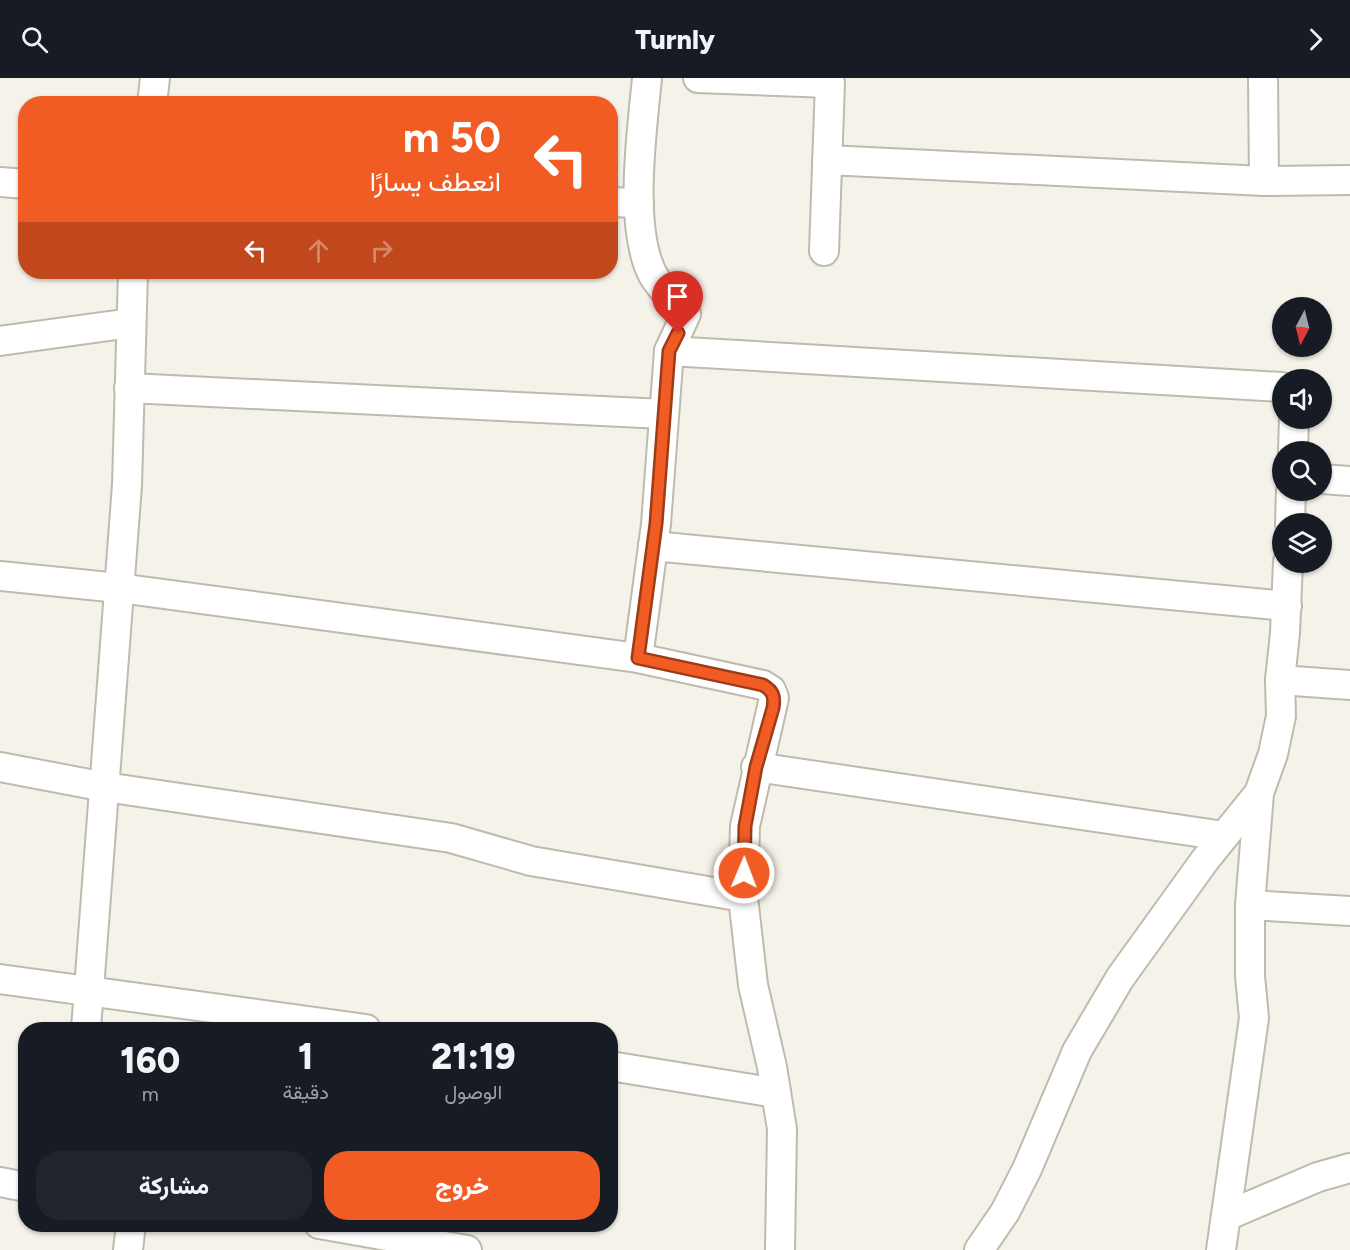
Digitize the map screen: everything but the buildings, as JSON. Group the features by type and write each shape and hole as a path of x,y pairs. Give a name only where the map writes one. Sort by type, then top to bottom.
{"street":[{"path":"153,96 155,78"},
{"path":"638,658 653,546 669,351 686,314 654,276 638,223 647,78"},
{"path":"698,78 830,83 824,251"},
{"path":"1263,78 1264,182"},
{"path":"827,160 1264,182 1350,180"},
{"path":"0,182 18,183"},
{"path":"618,202 639,203"},
{"path":"87,1022 127,485 133,279"},
{"path":"0,341 131,322"},
{"path":"669,351 1272,386"},
{"path":"129,388 664,414"},
{"path":"1332,480 1350,481"},
{"path":"653,546 1287,606"},
{"path":"1221,1250 1254,1018 1250,976 1250,905 1259,793 1273,754 1281,716 1280,680 1288,573"},
{"path":"0,576 119,588 638,658 763,685 771,690 774,698 773,708 756,767 745,826 743,897 753,985 782,1129 780,1250"},
{"path":"1280,680 1350,685"},
{"path":"0,767 105,787 451,838 531,861 743,897"},
{"path":"756,767 1224,836"},
{"path":"979,1250 1005,1212 1028,1169 1077,1051 1120,978 1224,836 1259,793"},
{"path":"1250,905 1350,911"},
{"path":"0,979 312,1022"},
{"path":"618,1067 776,1093"},
{"path":"1226,1216 1318,1177 1350,1168"},
{"path":"0,1182 18,1185"},
{"path":"128,1250 130,1232"},
{"path":"365,1232 467,1250"}],"route":[{"path":"678,333 669,351 656,524 638,658 763,685 771,690 774,698 773,708 756,767 745,826 744,873"}]}
